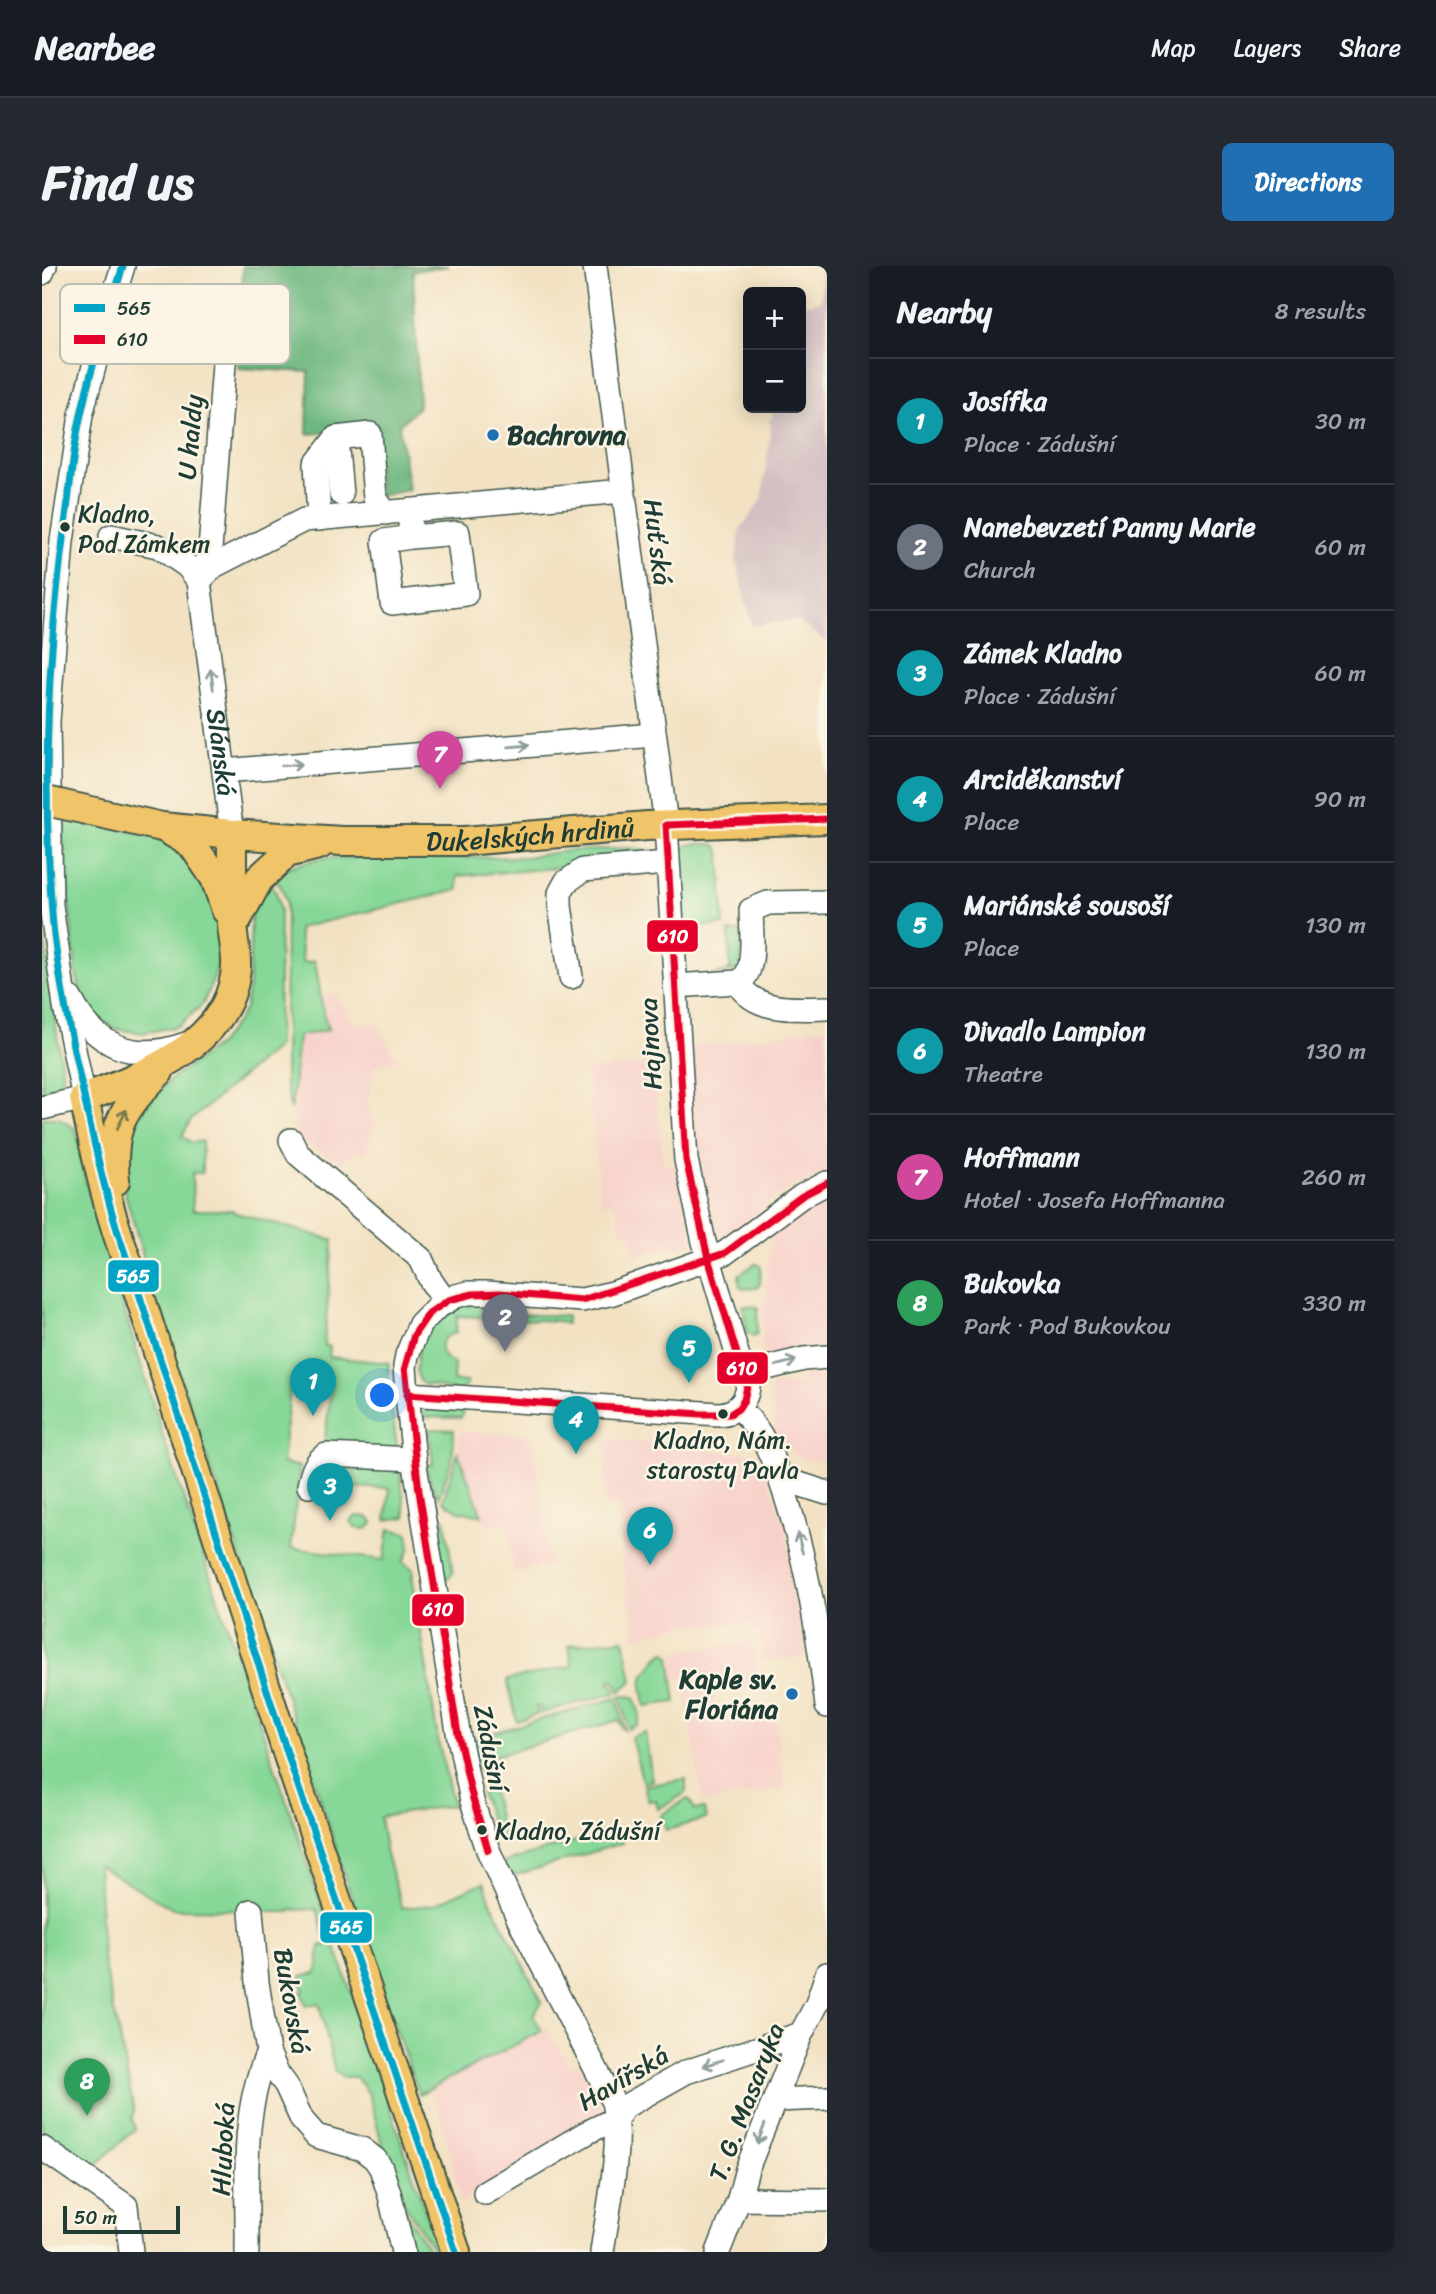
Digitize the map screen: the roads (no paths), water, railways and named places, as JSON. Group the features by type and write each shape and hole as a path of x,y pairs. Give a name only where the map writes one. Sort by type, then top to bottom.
{"main road":[{"name":"Slánská","path":"42,800 162,827 232,834"},
{"name":"Dukelských hrdinů","path":"232,834 336,841 464,841 666,825 827,819"},
{"path":"162,827 192,844 204,861 215,878 232,928"},
{"path":"135,1281 115,1179 116,1131 132,1102 223,1014 232,991 237,967 232,928 232,834"},
{"path":"232,928 258,879 287,853 336,841"},
{"path":"189,1046 123,1083 84,1098 99,1169 119,1243 135,1281 294,1774 456,2252"}],"street":[{"path":"42,273 45,266"},
{"path":"117,284 123,266"},
{"name":"Huťská","path":"595,266 666,825"},
{"path":"42,1108 84,1098 60,976 51,905 48,757 52,540 95,364"},
{"name":"U haldy","path":"199,581 210,550 224,364"},
{"path":"319,519 316,464 336,438 370,434 376,498 398,512 411,537"},
{"path":"336,438 341,494"},
{"path":"111,536 158,545 187,566 199,581 214,566 304,520 623,491"},
{"name":"Slánská","path":"199,581 232,834"},
{"path":"224,771 654,735"},
{"name":"Hajnova","path":"666,825 685,1160 708,1258 738,1357 746,1373"},
{"path":"572,977 560,906 560,893 566,882 583,870 667,863"},
{"path":"675,986 743,981 750,970 751,910 768,903 827,902"},
{"path":"60,976 84,1022 99,1037 117,1047 140,1052 189,1046"},
{"path":"737,982 742,992 752,1000 764,1004 788,1008 827,1008"},
{"path":"291,1140 299,1154 421,1259 431,1281 446,1301 468,1293 536,1295 583,1300 593,1298 725,1253 802,1196 827,1183"},
{"name":"Zádušní","path":"446,1301 421,1324 410,1344 405,1367 414,1459 458,1732 478,1823 520,1923 612,2102 617,2118 602,2252"},
{"path":"407,1394 730,1414 738,1409 744,1400 748,1382 746,1373 804,1359 827,1357"},
{"path":"748,1418 766,1446 780,1478 801,1544 827,1706"},
{"path":"309,1486 318,1460 326,1455 414,1459"},
{"path":"780,1478 827,1479"},
{"path":"780,1478 827,1493"},
{"name":"Bukovská","path":"251,1911 257,1982 268,2052 277,2073 309,2130 326,2140 362,2149 375,2159 381,2168 390,2196 403,2252"},
{"name":"T. G. Masaryka","path":"718,2252 800,2034 822,2003 827,1973"},
{"name":"Havířská","path":"485,2193 586,2133 617,2118 624,2106 686,2072 800,2034"},
{"name":"Hluboká","path":"247,2252 247,2163 252,2106 255,2087 268,2052"},
{"path":"775,2099 827,2098"},
{"path":"42,2148 126,2206 131,2252"},
{"path":"739,2199 827,2200"}],"place":[{"name":"Bachrovna","path":"493,435"},
{"name":"Kladno, Pod Zámkem","path":"65,527"},
{"name":"Hoffmann","path":"440,789"},
{"name":"Nanebevzetí Panny Marie","path":"505,1352"},
{"name":"Mariánské sousoší","path":"689,1383"},
{"name":"Kladno, Nám. starosty Pavla","path":"723,1414"},
{"name":"Josífka","path":"313,1416"},
{"name":"Arciděkanství","path":"576,1454"},
{"name":"Zámek Kladno","path":"330,1521"},
{"name":"Divadlo Lampion","path":"650,1565"},
{"name":"Kaple sv. Floriána","path":"792,1694"},
{"name":"Kladno, Zádušní","path":"482,1830"},
{"name":"Bukovka","path":"87,2116"}]}
